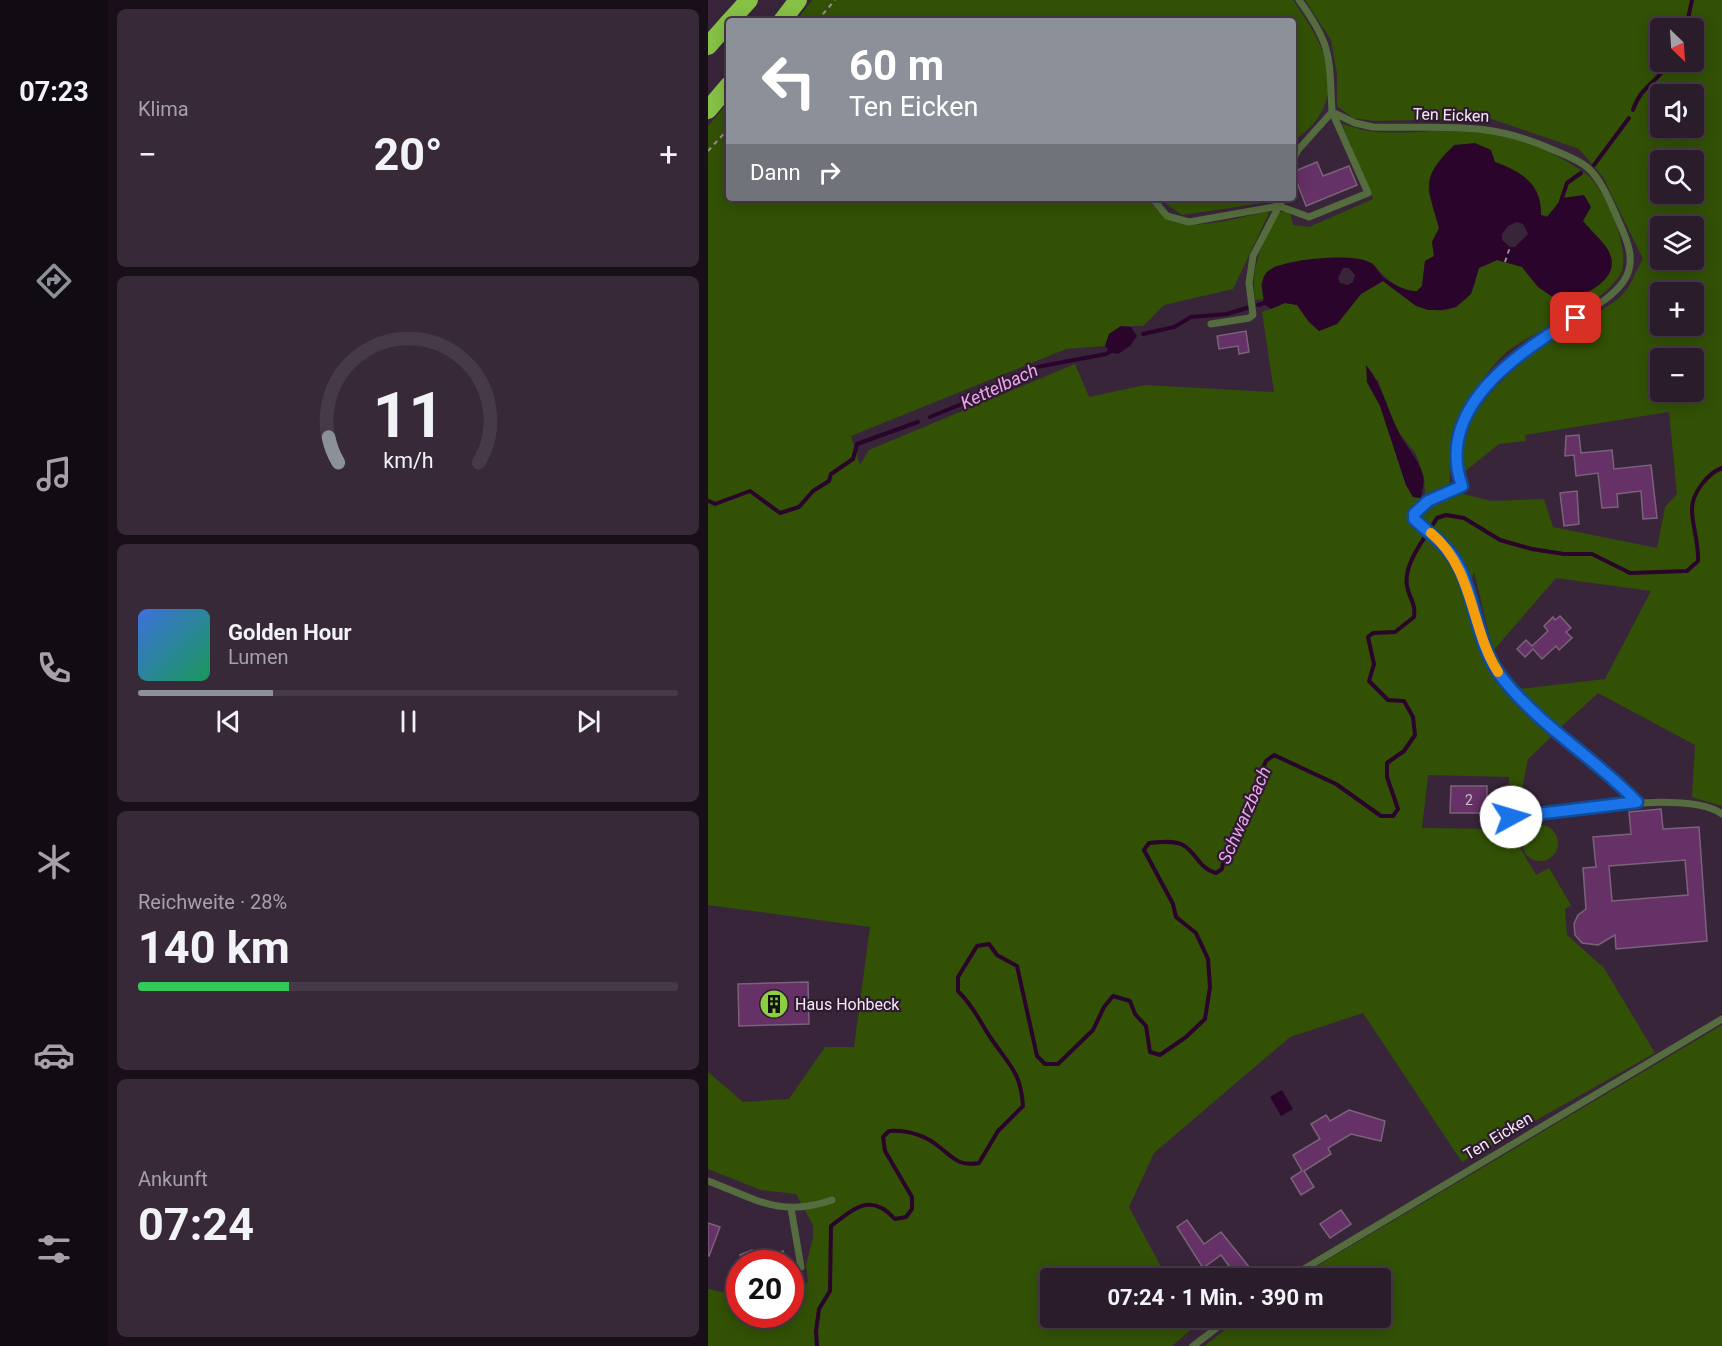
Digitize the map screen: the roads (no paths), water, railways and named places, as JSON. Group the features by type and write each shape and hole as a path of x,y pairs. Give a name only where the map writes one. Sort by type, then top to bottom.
{"highway":[{"path":"733,18 748,0"},
{"path":"784,18 798,0"},
{"path":"708,46 726,26"},
{"path":"708,110 726,89"}],"lane":[{"path":"1154,201 1167,216 1189,222 1279,206 1309,217 1368,193 1332,112 1332,70 1327,48 1318,27 1299,0"},
{"path":"1296,154 1332,112"},
{"name":"Ten Eicken","path":"1332,112 1355,123 1372,127 1484,128 1509,133 1572,158 1587,167 1598,180 1629,247 1629,273 1615,291 1524,350 1485,386 1466,420 1456,449 1455,466 1462,486 1417,509 1414,519 1434,536 1459,567 1485,647 1502,678 1530,708 1637,802"},
{"path":"1211,324 1249,318 1253,315 1250,283 1253,256 1282,201"},
{"path":"1511,817 1637,802 1700,804 1722,814"},
{"name":"Ten Eicken","path":"1306,1268 1722,1019"},
{"path":"708,1180 781,1209 811,1207 832,1200"},
{"path":"791,1208 798,1250"},
{"path":"1193,1346 1217,1328"}],"waterway":[{"name":"Kettelbach","path":"1688,18 1692,0"},
{"name":"Kettelbach","path":"1633,110 1640,95 1662,72"},
{"name":"Kettelbach","path":"1594,165 1629,118"},
{"name":"Kettelbach","path":"1561,201 1567,183 1581,173"},
{"name":"Kettelbach","path":"1258,305 1269,301"},
{"name":"Kettelbach","path":"1143,334 1174,327 1191,317 1227,314 1250,307"},
{"name":"Kettelbach","path":"930,417 1020,380 1037,367 1106,354 1113,350"},
{"name":"Kettelbach","path":"709,501 715,504 750,491 780,513 799,507 813,491 829,481 831,474 853,459 857,444 918,422"},
{"name":"Schwarzbach","path":"817,1346 816,1331 819,1309 830,1291 831,1226 863,1206 878,1206 895,1219 906,1217 912,1209 912,1197 885,1151 883,1137 889,1131 915,1134 933,1142 961,1162 979,1163 998,1131 1023,1106 1015,1072 970,1004 958,991 958,977 977,946 989,944 997,955 1017,966 1037,1056 1045,1064 1058,1064 1093,1030 1104,1007 1113,996 1130,1001 1135,1014 1146,1026 1150,1052 1160,1055 1186,1037 1205,1019 1210,987 1208,959 1196,933 1176,917 1173,904 1144,850 1149,843 1175,842 1187,848 1210,871 1216,873 1222,869 1224,856 1266,761 1274,755 1336,784 1381,816 1393,816 1398,809 1387,777 1387,763 1404,751 1415,735 1413,717 1404,701 1388,700 1369,681 1374,664 1368,637 1373,633 1395,632 1414,617 1413,604 1407,586 1408,568 1437,518 1446,515 1464,518 1500,540 1532,549 1564,554 1592,554 1630,573 1687,571 1698,561 1692,515 1695,497 1706,479 1722,468"}],"place":[{"name":"Haus Hohbeck","path":"774,1004"}]}
